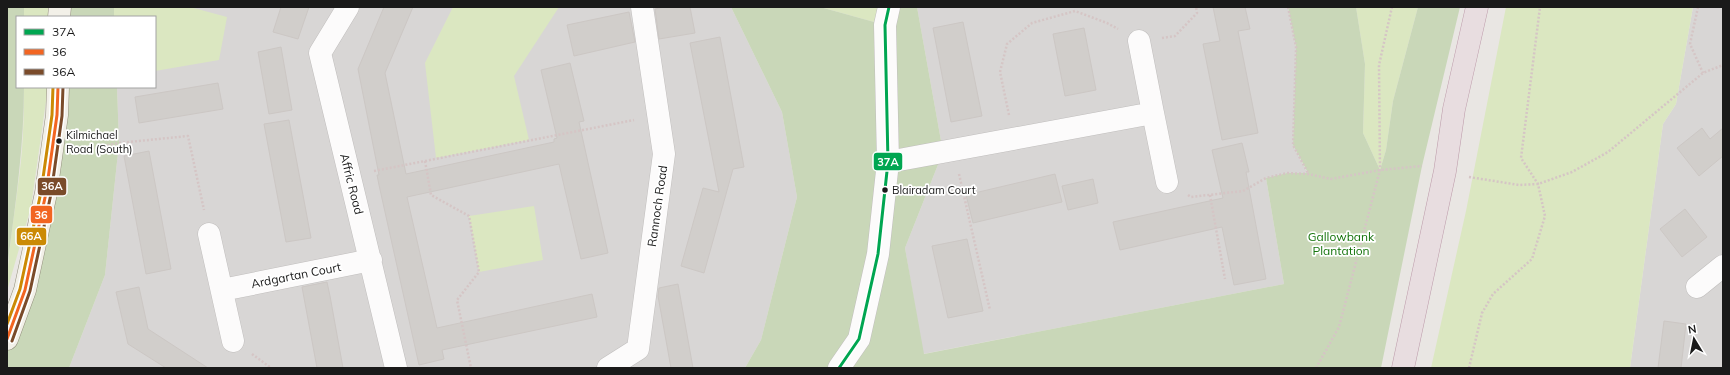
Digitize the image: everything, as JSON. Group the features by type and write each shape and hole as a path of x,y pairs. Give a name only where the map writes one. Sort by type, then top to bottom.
{"highway":[{"path":"1403,368 1445,171 1454,109 1477,7"}],"street":[{"name":"Affric Road","path":"348,7 320,53 396,368"},
{"name":"Rannoch Road","path":"608,368 638,349 664,154 642,7"},
{"path":"839,368 858,339 878,254 888,162 885,25 889,7"},
{"path":"1139,41 1167,182"},
{"path":"7,339 25,290 46,194 53,156 58,88"},
{"path":"888,162 1153,113"},
{"path":"209,234 233,341"},
{"name":"Ardgartan Court","path":"222,290 371,260"},
{"path":"1697,286 1723,266"}],"path":[{"path":"1013,139 1000,72 1007,44 1032,23 1075,11 1107,23 1139,41 1175,36 1198,13 1196,7"},
{"path":"1288,7 1296,47 1292,145 1308,174"},
{"path":"1316,368 1339,327 1380,170 1379,65 1392,7"},
{"path":"1469,368 1482,313 1493,294 1532,259 1545,216 1538,184 1520,158 1540,7"},
{"path":"1698,7 1690,44 1703,74"},
{"path":"1167,182 1192,197 1243,191 1266,178 1287,173 1308,174 1331,179 1380,170 1422,166 1475,178 1519,185 1538,184 1572,172 1608,152 1703,74 1723,64"},
{"path":"350,175 659,115"},
{"path":"53,156 119,143 188,136 209,234"},
{"path":"954,151 990,310"},
{"path":"425,161 431,195 469,216 479,272 457,300 471,368"},
{"path":"1210,195 1225,279"}],"shaded area":[{"path":"114,7 731,7 782,112 797,197 761,340 745,368 69,368 105,275 119,143 117,88 156,88 156,16 114,16"},
{"path":"917,7 1288,7 1296,47 1293,145 1308,174 1287,173 1266,178 1284,284 923,354 905,248 943,152"},
{"path":"1693,7 1723,7 1723,368 1630,368 1663,124 1676,104"}],"green space":[{"path":"7,7 24,7 24,16 16,16 16,88 24,88 24,110 21,155 7,268"},
{"path":"24,7 48,7 48,16 24,16"},
{"path":"54,7 114,7 114,16 55,16"},
{"path":"114,7 190,7 227,17 219,60 156,71 156,16 114,16"},
{"path":"453,7 559,7 514,76 529,140 436,158 425,63"},
{"name":"Gallowbank Plantation","path":"731,7 820,7 885,25 889,7 917,7 943,152 905,248 924,354 1284,284 1266,178 1287,173 1308,173 1293,145 1296,47 1288,7 1356,7 1365,64 1363,133 1380,170 1386,150 1393,101 1418,7 1460,7 1422,166 1381,368 745,368 761,340 797,197 782,112"},
{"path":"820,7 889,7 885,25"},
{"path":"1356,7 1418,7 1393,101 1386,150 1380,170 1363,133 1365,64"},
{"path":"1506,7 1693,7 1676,104 1663,124 1630,368 1431,368 1466,211"},
{"path":"24,88 48,88 31,207 7,291 9,251 20,173"},
{"path":"58,88 117,88 119,143 105,275 69,368 7,368 7,339"},
{"path":"534,206 543,260 479,272 469,216"}],"building":[{"path":"281,7 309,7 298,39 273,32"},
{"path":"384,7 413,7 385,73 406,174 554,142 554,139 557,138 541,70 570,63 584,121 579,122 608,253 581,259 559,164 407,197 437,328 592,294 597,317 442,350 444,359 419,365 379,185 377,175 379,175 358,69"},
{"path":"664,7 690,7 695,33 659,39 655,9"},
{"path":"1213,7 1245,7 1250,29 1238,31 1258,133 1222,140 1203,44 1220,41"},
{"path":"629,12 635,42 574,56 567,25"},
{"path":"963,22 982,116 951,122 933,28"},
{"path":"1084,28 1096,90 1065,96 1053,34"},
{"path":"720,37 744,167 733,169 704,273 681,266 703,188 719,192 690,43"},
{"path":"281,47 292,110 269,114 258,52"},
{"path":"218,83 223,109 139,123 135,97"},
{"path":"289,120 311,238 286,242 264,124"},
{"path":"1702,128 1710,139 1723,128 1723,156 1699,176 1677,148"},
{"path":"1242,143 1249,172 1246,172 1266,279 1234,285 1222,227 1120,250 1113,222 1223,198 1212,150"},
{"path":"149,151 171,269 146,274 124,156"},
{"path":"1055,174 1062,202 973,223 966,195"},
{"path":"1093,179 1098,203 1068,210 1062,186"},
{"path":"1685,209 1707,237 1682,257 1660,229"},
{"path":"967,239 983,311 948,318 932,246"},
{"path":"327,282 343,368 317,368 302,287"},
{"path":"678,284 693,368 671,368 658,296 659,288"},
{"path":"139,287 148,329 208,368 166,368 128,344 116,292"},
{"path":"1664,321 1686,324 1681,368 1658,368"}],"transit line":[{"name":"37A","path":"839,368 859,339 878,254 888,162 885,25 889,7"},
{"name":"66A","path":"7,324 20,289 41,192 52,115 53,88"},
{"name":"36","path":"7,339 25,290 46,193 57,115 58,88"},
{"name":"36A","path":"12,341 30,291 51,194 62,116 63,88"}],"place":[{"name":"Kilmichael Road (South)","path":"59,141"},
{"name":"Blairadam Court","path":"885,190"}]}
